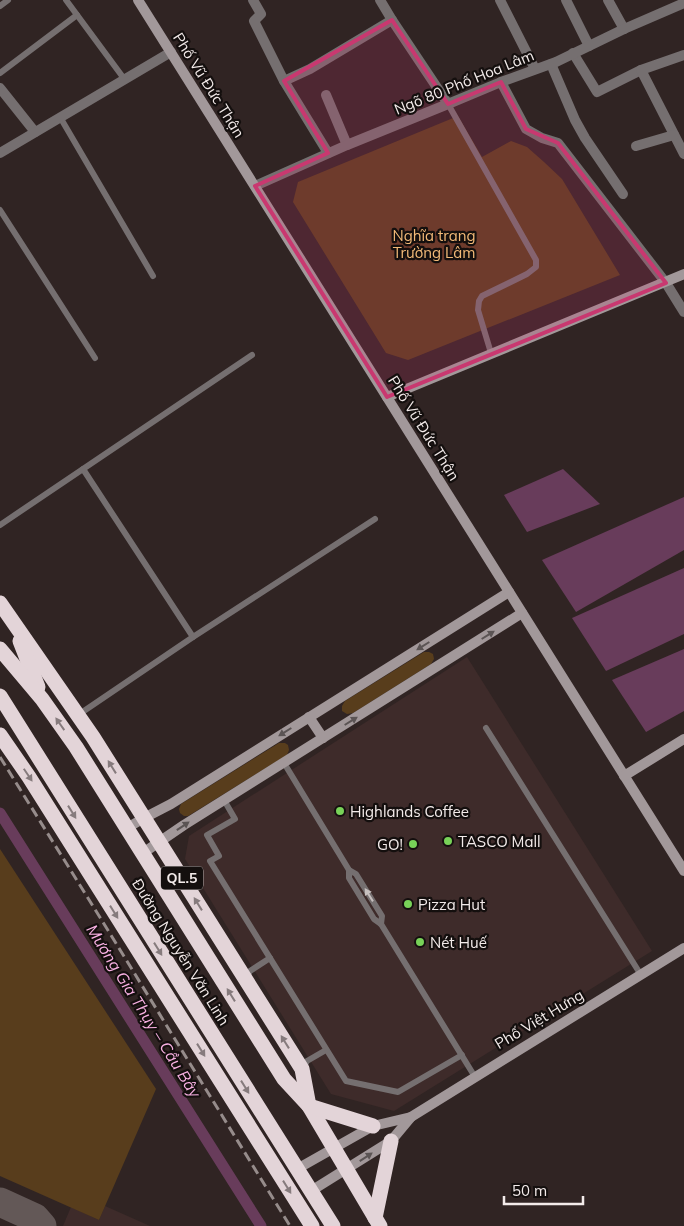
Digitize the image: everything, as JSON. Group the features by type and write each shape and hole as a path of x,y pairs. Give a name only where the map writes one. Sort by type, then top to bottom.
{"highway":[{"name":"Đường Nguyễn Văn Linh","path":"0,603 78,715 302,1069 309,1106"},
{"path":"10,617 42,698"},
{"name":"Đường Nguyễn Văn Linh","path":"0,649 42,698 76,747 284,1079 309,1106 378,1222"},
{"name":"Đường Nguyễn Văn Linh","path":"0,696 333,1226"},
{"path":"0,735 29,777 312,1226"},
{"path":"174,1007 190,999"},
{"path":"309,1106 373,1126"},
{"path":"378,1222 391,1140"}],"street":[{"name":"Phố Vũ Đức Thận","path":"138,0 624,776 682,865"},
{"path":"253,0 261,14 254,21 284,80 328,153"},
{"path":"500,0 535,69"},
{"path":"566,0 589,46"},
{"path":"608,0 624,29"},
{"path":"385,2 392,20 448,104"},
{"name":"Ngõ 80 Phố Hoa Lâm","path":"254,186 347,145 501,82 552,64 624,29 684,3"},
{"path":"284,80 310,69 392,20"},
{"path":"0,153 171,52"},
{"path":"574,53 597,92 641,70 684,55"},
{"path":"552,64 575,120 623,194"},
{"path":"641,70 684,154"},
{"path":"501,82 526,129 542,138 558,143 666,282 684,312"},
{"path":"0,88 35,132"},
{"path":"326,95 347,145"},
{"path":"636,146 674,135"},
{"path":"387,397 684,274"},
{"path":"127,828 171,804 509,592"},
{"path":"143,853 522,613"},
{"path":"309,717 323,738"},
{"path":"624,776 684,739"},
{"name":"Phố Việt Hưng","path":"311,1192 391,1140 411,1117 684,948"},
{"name":"Phố Việt Hưng","path":"297,1169 373,1126 411,1117"}],"lane":[{"path":"0,6 8,0"},
{"path":"66,0 124,80"},
{"path":"0,73 77,15"},
{"path":"448,104 536,260 536,268 482,296 479,301 478,310 491,354"},
{"path":"60,117 153,276"},
{"path":"0,210 95,358"},
{"path":"0,526 252,354"},
{"path":"83,469 193,637"},
{"path":"78,715 193,637 375,520"},
{"path":"486,728 641,975"},
{"path":"284,763 349,870 356,874 382,916 381,924 475,1076"},
{"path":"224,800 235,819 207,835 219,856 210,861 346,1081 398,1092 462,1055"},
{"path":"246,979 250,971 270,958"},
{"path":"302,1069 307,1061 326,1050"}],"highlighted area":[{"path":"392,20 448,104 501,82 526,129 558,143 666,283 387,397 255,186 328,153 284,81"}],"shaded area":[{"path":"563,469 600,504 527,532 504,495"},
{"path":"684,497 684,550 576,612 542,560"},
{"path":"684,568 684,634 606,671 572,618"},
{"path":"684,649 684,711 646,732 612,680"},
{"path":"467,657 652,951 394,1111 331,1094 185,859 189,836"},
{"path":"105,1206 150,1226 63,1226 71,1207 99,1220"}],"green space":[{"name":"Nghĩa trang Trường Lâm","path":"458,116 482,157 511,141 527,147 562,179 620,275 408,360 386,353 293,202 298,182"},
{"path":"424,652 433,654 434,659 431,664 353,713 347,714 342,711 345,701"},
{"path":"279,743 288,745 287,755 188,816 180,813 181,804"},
{"path":"0,849 156,1089 99,1220 0,1176"}],"waterway":[{"name":"Mương Gia Thụy – Cầu Bây","path":"0,813 261,1226"}],"taxiway":[{"path":"0,1202 35,1218 42,1226"}],"railway":[{"path":"0,757 290,1226"}],"place":[{"name":"Highlands Coffee","path":"340,811"},
{"name":"TASCO Mall","path":"448,841"},
{"name":"GO!","path":"413,844"},
{"name":"Pizza Hut","path":"408,904"},
{"name":"Nét Huế","path":"420,942"}]}
